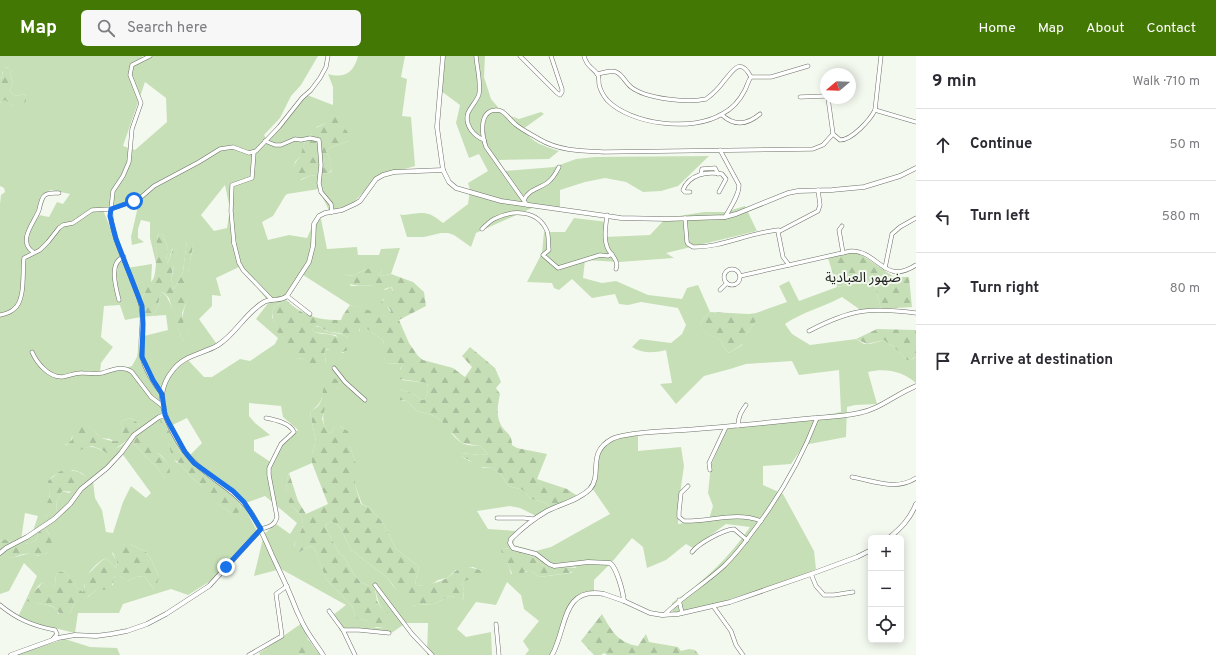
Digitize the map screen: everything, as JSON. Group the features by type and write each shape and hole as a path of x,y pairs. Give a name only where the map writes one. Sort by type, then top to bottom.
{"street":[{"path":"150,56 132,65 130,75 140,103 132,129 129,162 123,176 113,191 110,216 142,306 142,357 153,380 162,394 165,415 176,437 190,457 204,471 233,491 244,502 261,529 301,620 322,655"},
{"path":"234,244 231,211 232,184 252,178 254,152 279,127 302,98 307,95 320,78 326,67 328,56"},
{"path":"443,56 437,127 443,170 449,182 456,188 501,201 634,219 725,217 788,193 874,185 900,176 916,168"},
{"path":"476,56 479,93 467,119 472,132 478,138 484,140"},
{"path":"520,56 560,95 562,89 551,56"},
{"path":"584,56 588,67 597,74 600,89 608,101 622,110 651,122 669,124 699,123 722,115 740,98 751,77"},
{"path":"828,104 833,134 840,140 847,139 868,120 875,110 881,56"},
{"path":"751,77 771,77 808,66"},
{"path":"597,74 612,71 618,73 631,87 648,95 682,101 706,99 725,81 733,69 737,67 748,71 751,77"},
{"path":"800,97 820,97"},
{"path":"527,205 486,147 484,140 484,119 489,113 496,110 504,112 516,124 539,139 557,148 605,152 813,149 823,146 833,134"},
{"path":"875,110 916,122"},
{"path":"722,115 732,122 739,124 745,123 760,114"},
{"path":"265,141 281,146 295,138 301,140 310,138 319,140 321,165 319,183 321,192 331,204 332,212"},
{"path":"0,315 13,310 17,306 24,275 24,258 33,252 40,250 63,225 76,221 92,210 111,209 139,199 154,186 220,150 233,147 254,152"},
{"path":"720,150 739,184 739,189 725,217"},
{"path":"524,200 528,194 548,183 559,167"},
{"path":"162,394 167,379 176,366 190,357 218,345 234,331 247,316 264,303 272,300 282,300 287,296 309,262 313,246 314,224 319,216 349,207 360,201 376,179 382,174 394,172 443,170"},
{"path":"724,176 731,171"},
{"path":"690,192 685,192 683,190 685,186 692,179 701,174 709,173 724,176"},
{"path":"719,192 726,179 724,176"},
{"path":"685,218 687,242 693,247 730,242 742,237 779,230 818,211 820,205 818,190"},
{"path":"33,252 28,249 26,244 30,226 38,212 44,195 48,193 59,193"},
{"path":"482,228 493,219 514,212 530,214 540,219 548,232 549,250 543,255 558,268 600,255 608,256 612,254"},
{"path":"607,216 606,243 608,250 617,263 616,268"},
{"path":"885,268 892,234 900,227 916,218"},
{"path":"842,226 839,230 843,253"},
{"path":"779,230 778,235 784,257 789,265"},
{"path":"230,233 239,263 243,270 272,300"},
{"path":"740,276 851,251 862,252 885,268 899,272 916,265"},
{"path":"118,300 115,266 118,260 124,258"},
{"path":"734,270 738,272 740,276 738,283 731,285 727,283 724,276 726,272 734,270"},
{"path":"720,290 727,283"},
{"path":"287,296 310,314"},
{"path":"810,331 839,316 863,310 879,309 916,313"},
{"path":"32,352 40,366 58,376 83,372 97,374 120,368 129,370 151,397 164,407"},
{"path":"334,368 345,382 365,400"},
{"path":"624,601 614,567 610,563 588,562 554,566 536,554 512,548 510,543 511,539 533,519 580,496 588,490 593,484 596,460 600,450 608,442 614,438 650,432 738,426 858,413 880,407 916,386"},
{"path":"738,426 740,414 746,404"},
{"path":"0,553 54,519 70,504 81,489 107,468 121,453 134,435 159,417 165,415"},
{"path":"11,655 52,640 75,635 96,636 127,631 147,624 166,614 209,586 261,529 273,525 276,521 277,517 269,472 270,464 281,444 294,432 278,420 266,418"},
{"path":"664,615 679,600 722,568 761,522 789,478 817,418"},
{"path":"710,470 709,463 726,427"},
{"path":"852,477 900,485 908,483 916,478"},
{"path":"688,486 681,493 679,517 684,521 730,517 750,518 761,522"},
{"path":"912,515 916,504"},
{"path":"892,535 916,511"},
{"path":"497,518 533,519"},
{"path":"692,552 712,538 728,530 734,529 746,540"},
{"path":"552,655 569,606 575,599 583,594 595,592 604,594 650,613 664,615 682,613 713,606 811,574 868,552"},
{"path":"811,574 816,586 824,595 853,592"},
{"path":"375,585 412,634 432,655"},
{"path":"249,655 282,636 276,594 287,586"},
{"path":"679,600 682,613"},
{"path":"0,605 18,618 42,628 55,630 57,636 52,640"},
{"path":"713,606 730,631 736,645 744,655"},
{"path":"329,611 343,630 355,655"},
{"path":"496,624 498,655"},
{"path":"343,630 389,633"}],"green space":[{"path":"0,56 318,56 301,85 291,96 280,118 264,135 267,140 307,95 333,105 333,87 328,74 339,76 348,73 354,66 358,56 405,56 401,77 407,79 402,116 411,117 415,166 378,177 354,202 341,210 330,213 319,189 287,194 273,216 262,222 268,240 289,235 307,238 316,218 321,219 327,249 357,247 358,255 379,255 381,249 400,248 391,274 379,276 382,270 372,269 354,275 344,274 351,286 374,286 385,290 391,287 393,292 387,298 382,300 391,312 384,316 350,305 300,273 286,300 275,306 272,312 272,317 278,331 296,358 303,359 320,367 325,364 325,349 343,353 348,350 336,335 314,332 312,329 313,327 320,327 348,338 359,332 360,328 366,328 383,340 385,349 384,357 386,363 403,364 400,369 402,380 427,383 428,392 424,400 412,393 399,389 402,401 407,401 417,411 432,415 442,421 452,434 464,444 480,446 488,454 480,455 461,453 462,457 483,468 493,468 501,475 509,486 523,490 531,499 546,503 552,509 536,516 520,508 510,506 477,511 488,529 517,531 513,545 536,551 551,547 610,514 592,488 598,456 602,449 613,439 626,435 638,435 638,451 681,447 684,466 678,524 709,519 713,506 708,493 711,465 727,429 811,418 841,412 839,370 799,375 792,361 746,364 704,376 676,404 660,384 672,383 666,350 648,352 640,351 632,347 640,339 671,343 682,334 686,325 678,308 641,302 628,305 619,304 615,294 592,298 572,279 559,290 554,288 552,283 527,282 542,253 544,232 565,232 574,218 608,222 604,237 650,235 666,218 704,212 725,212 745,206 757,231 666,253 674,258 619,262 585,260 583,278 602,283 616,281 648,295 682,299 687,288 698,285 710,312 700,323 706,333 721,340 724,348 729,353 742,345 747,333 756,321 756,313 787,302 779,286 789,281 799,301 837,287 872,280 881,309 862,311 842,297 799,316 785,324 792,334 810,345 856,339 864,344 870,344 884,340 907,360 916,357 916,383 899,373 881,370 868,372 877,404 847,407 846,437 804,445 791,464 763,466 763,485 783,494 814,551 816,569 792,581 775,584 708,607 673,616 672,603 715,569 750,527 726,524 693,548 686,544 666,560 647,568 643,547 632,538 612,562 594,580 594,591 586,594 572,605 551,655 525,655 529,650 523,641 539,621 524,609 521,595 507,582 496,605 476,602 457,629 466,637 491,632 492,655 427,655 428,623 406,623 390,634 372,631 340,631 333,615 346,605 281,569 254,576 264,534 276,524 290,534 297,523 265,496 243,504 257,531 215,578 188,595 171,589 123,604 119,613 78,613 75,633 17,619 37,576 24,563 9,591 0,594 0,553 10,557 29,554 38,556 47,553 50,549 49,534 46,529 40,528 38,529 36,540 27,544 20,544 4,539 0,541 0,204 1,195 5,192 4,188 0,186 0,103 5,100 12,106 15,102 26,101 26,96 24,94 16,96 12,94 10,90 13,83 10,74 12,70 9,67 5,68 2,72 3,76 0,79","holes":["145,82 166,98 167,122 135,150 123,146","327,122 342,126 349,141 332,147 326,151 332,171 310,176 301,180 293,170 295,162 301,155 305,141 317,127","225,185 230,209 227,228 214,231 201,215","51,190 70,194 63,204 57,202 49,217 39,215 48,191","134,201 139,202 131,237 132,245 144,242 138,238 138,229 141,220 150,222 150,238 156,263 158,234 162,233 168,248 166,261 168,263 172,249 177,250 172,276 172,284 174,289 183,272 187,241 193,246 188,271 188,293 183,313 183,323 188,335 184,341 181,337 171,306 162,292 158,307 152,316 166,315 168,330 140,337 137,357 132,366 100,372 101,363 113,347 101,337 104,306 120,305 125,320 141,317 140,309 142,299 151,283 152,264 127,268 103,210","239,267 269,302 256,319 278,338 275,344 250,361 240,359 212,377 204,377 187,359 216,343 199,319 212,306 212,295 221,296 216,278","340,382 338,388 333,391 326,402 323,415 325,427 328,432 331,433 335,426 340,426 348,431 350,446 355,461 355,485 362,504 370,508 383,523 396,549 418,566 416,585 429,585 438,580 447,578 456,570 473,567 482,571 462,582 464,591 463,600 450,596 434,604 416,605 413,607 393,586 387,577 351,550 337,524 332,522 326,524 325,526 339,553 344,557 355,576 362,583 375,589 380,604 390,615 384,627 376,628 367,621 360,619 355,615 352,606 326,579 313,547 310,546 298,553 294,545 302,530 303,522 301,516 289,500 287,493 287,481 289,473 312,463 312,454 316,442 310,412 317,407 323,395 324,386","249,403 281,406 283,417 298,430 281,443 272,463 254,451 254,440 270,435 249,416","131,418 138,423 150,446 163,457 169,467 165,478 156,466 129,439 121,446 106,453 91,447 75,451 65,445 71,442 72,436 89,426 101,438 110,439 115,442 118,441 123,430 122,421","187,418 202,443 189,456 168,427","161,419 167,427 180,452 238,500 241,508 231,513 215,502 201,485 192,478 180,464 176,462 169,446","121,452 151,493 146,498 131,486 123,502 113,533 106,532 102,510 95,498 93,481","73,470 78,471 84,475 87,481 84,485 69,493 62,491 57,501 57,513 50,519 46,516 45,511 50,495 49,481 51,478 62,472","25,513 38,516 31,537 21,540","125,544 130,544 146,552 159,577 154,589 144,576 136,577 128,581 116,575 113,579 113,585 96,590 88,597 75,602 70,613 58,614 58,610 28,598 42,582 51,591 55,584 56,575 59,572 65,571 82,592 84,591 85,581 88,574 99,562 106,558 116,568 117,561 112,553","503,548 507,548 526,554 545,566 576,567 571,573 539,577 532,571 511,574 509,565 501,550"]},
{"path":"443,56 485,56 484,77 491,99 503,113 519,119 541,112 544,114 523,129 535,141 559,151 549,159 499,160 504,171 554,167 576,159 595,157 709,156 678,186 661,191 643,192 626,182 605,178 585,182 560,190 560,209 532,208 476,233 471,247 454,235 448,233 424,237 407,237 400,214 424,213 433,216 443,223 468,204 470,190 468,183 488,171 479,154 469,158 456,123 460,105 441,91"},
{"path":"9,67 13,68 10,74 13,83 10,90 12,94 16,96 24,94 26,96 26,101 24,103 17,102 12,106 5,100 0,103 0,79 3,76 2,69"},
{"path":"341,115 342,126 347,131 350,139 349,141 332,147 326,151 332,170 328,173 310,176 299,180 294,174 293,168 301,155 304,143 310,137 312,131"},
{"path":"159,232 162,233 168,248 166,261 168,263 173,248 177,250 172,275 172,284 174,289 183,272 187,240 189,240 193,246 188,272 188,298 182,313 184,325 190,340 188,342 184,341 181,337 169,298 164,293 162,292 158,307 152,316 141,317 140,310 143,298 147,287 154,277"},
{"path":"853,252 862,255 894,277 909,277 912,307 881,309 872,280 837,287 828,258"},
{"path":"381,265 382,270 379,276 391,274 413,282 424,292 426,306 399,320 409,343 418,356 423,360 453,368 465,377 472,367 462,356 470,347 495,368 501,382 496,388 500,394 498,416 502,426 511,437 512,445 517,448 547,454 537,479 567,489 579,497 552,509 546,503 531,499 523,490 509,486 501,475 493,468 478,467 462,457 459,454 488,454 480,446 462,443 453,434 446,431 442,421 432,415 417,411 407,401 400,400 397,392 399,389 412,393 424,400 428,392 427,383 400,379 399,372 403,364 386,363 384,358 383,340 366,328 360,328 359,335 350,339 340,333 329,332 318,326 314,327 312,329 314,332 334,335 341,339 348,350 337,354 325,349 325,364 321,367 316,368 303,359 292,356 286,348 283,338 278,333 273,319 272,312 275,306 286,300 298,310 311,316 333,320 341,320 350,305 377,312 384,316 391,312 390,309 381,302 393,292 392,287 380,292 374,286 359,286 351,284 344,279 342,275 343,273 346,275 354,275"},
{"path":"710,312 756,313 756,321 747,333 744,343 729,353 724,348 721,340 706,333 702,328 700,323"},
{"path":"877,329 916,330 916,357 907,360 884,340 867,344 856,339"},
{"path":"329,378 339,379 340,386 329,397 322,419 325,428 331,433 335,426 338,425 348,431 350,446 355,461 355,485 361,504 370,508 383,523 396,549 418,566 416,585 428,585 447,578 460,568 466,567 482,571 481,575 462,582 464,591 462,604 454,597 450,596 434,604 416,605 413,607 400,595 387,577 351,550 337,524 332,522 326,524 325,526 339,553 344,557 355,576 362,583 375,589 377,601 381,607 393,617 393,624 384,627 372,627 367,621 356,618 352,606 326,579 313,547 310,546 298,553 295,553 295,544 301,531 303,521 298,512 289,503 287,481 289,473 298,501 306,514 328,504 312,463 312,454 316,442 310,412 319,405 325,383"},
{"path":"159,417 168,429 180,452 238,500 241,508 240,512 233,514 210,499 201,485 192,478 173,458"},
{"path":"131,418 136,421 146,434 150,445 168,464 170,472 165,478 156,466 129,439 108,454 92,446 68,454 64,452 63,448 72,440 73,430 87,425 101,438 117,441 123,430 121,422"},
{"path":"64,470 79,472 87,478 87,481 74,492 62,491 57,501 57,513 50,519 46,516 44,510 50,496 48,481"},
{"path":"38,529 46,529 52,543 51,548 47,553 40,556 26,554 9,558 0,553 0,541 4,539 20,544 27,544 36,540"},
{"path":"125,544 130,544 146,552 152,561 159,577 155,590 144,576 136,577 128,581 116,576 114,577 110,590 96,590 84,600 75,602 69,615 62,619 59,617 59,612 53,607 27,601 31,593 39,587 42,582 51,590 55,584 56,575 59,572 65,571 75,585 83,592 85,586 82,577 89,573 106,558 116,568 117,561 112,551 113,549"},
{"path":"503,548 526,554 545,566 572,567 577,569 569,573 539,577 532,571 526,571 518,577 513,576 508,564 502,559 501,549"},
{"path":"602,614 616,635 625,642 638,646 646,634 649,642 678,647 681,651 689,649 695,650 699,655 607,655 604,653 601,655 594,655 581,641"},
{"path":"302,623 308,639 306,640 299,654 303,655 260,655 259,653"},
{"path":"65,639 90,647 117,648 120,655 14,655"},
{"path":"308,639 320,655 303,655 297,653 293,646"}],"district":[{"name":"ضهور العبادية","path":"863,277"}],"route":[{"path":"134,201 111,209 110,216 116,239 129,269 142,306 142,357 157,388 162,394 165,415 185,452 194,463 233,491 244,502 261,529 226,567"}]}
